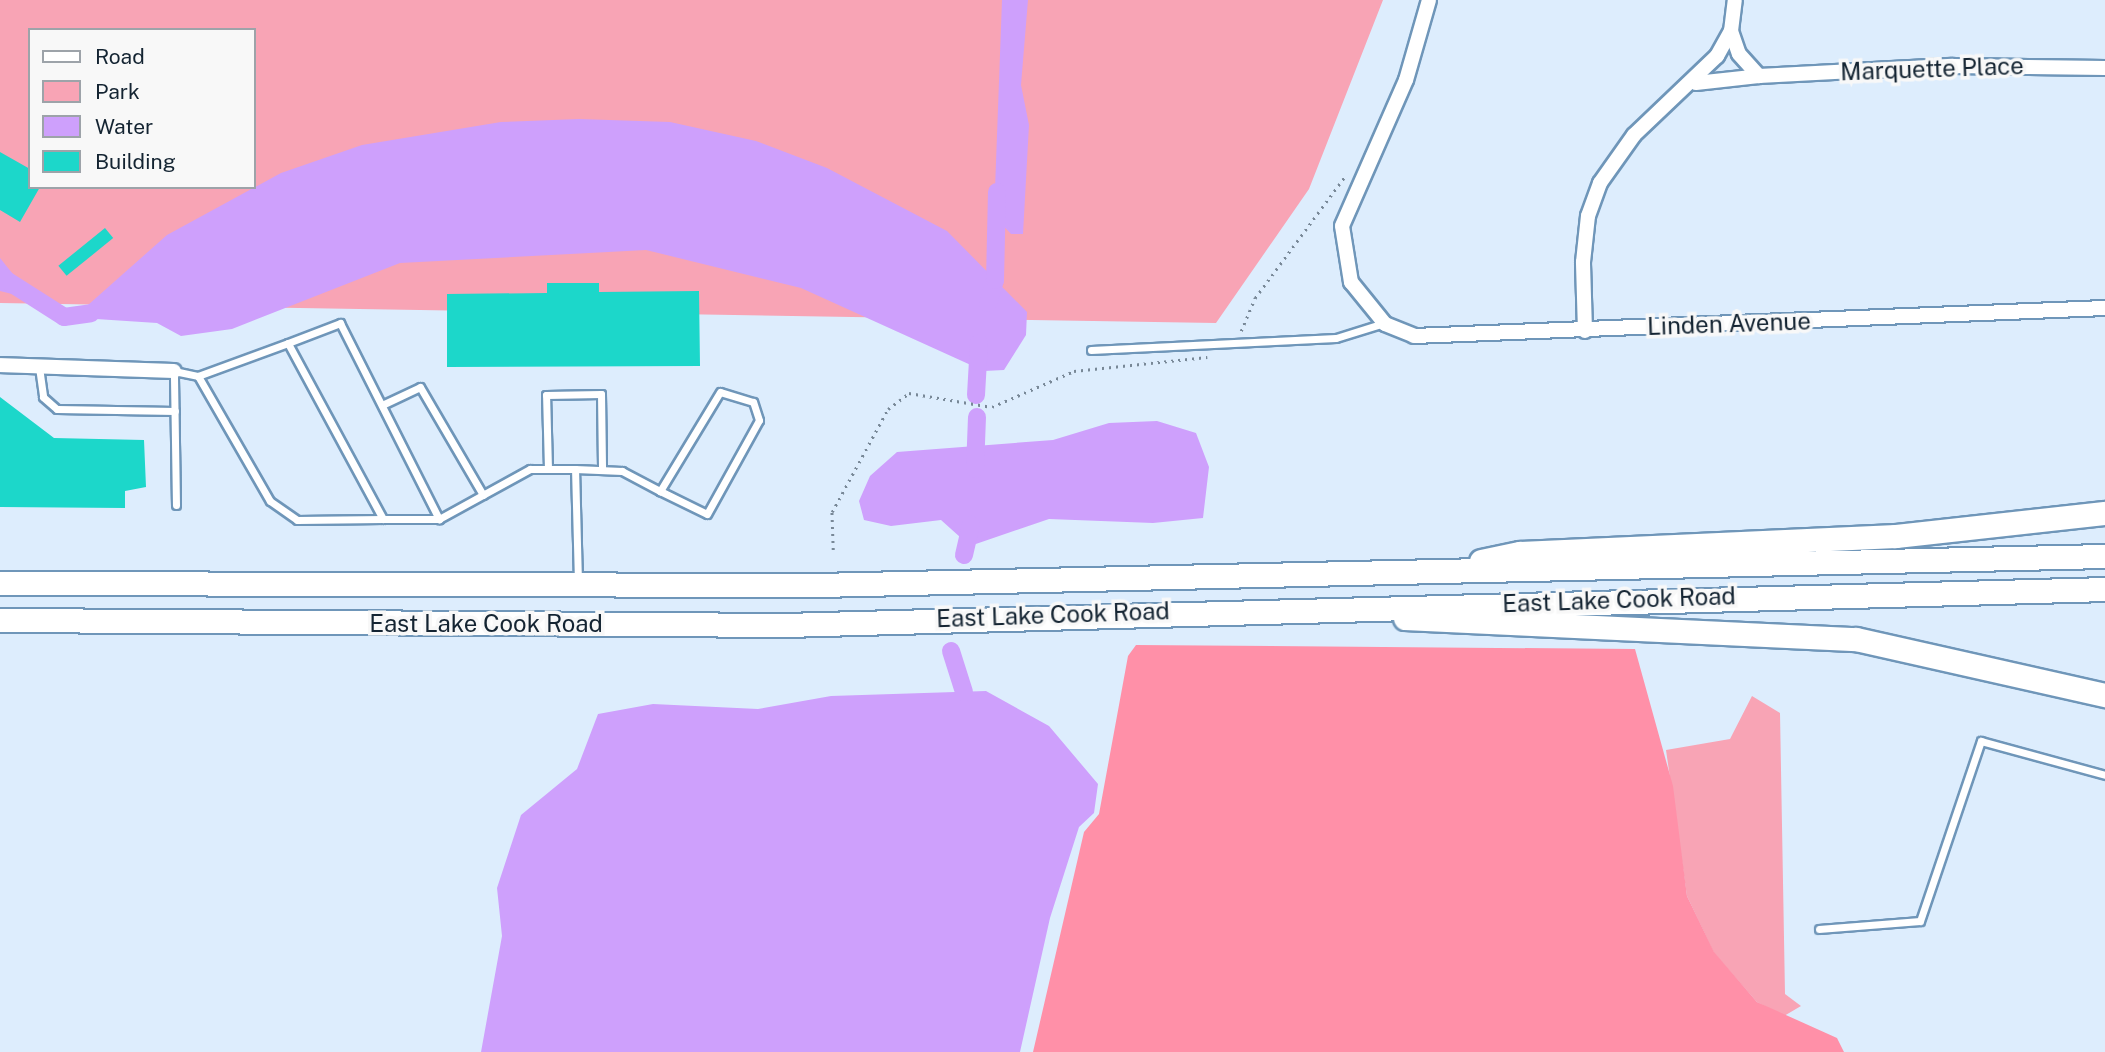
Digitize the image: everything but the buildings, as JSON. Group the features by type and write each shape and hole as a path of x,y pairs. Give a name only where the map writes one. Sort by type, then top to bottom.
{"main road":[{"path":"1413,573 1520,553 1896,536 2105,513"},
{"name":"East Lake Cook Road","path":"0,583 578,586 1413,573 2105,556"},
{"path":"578,586 578,624"},
{"name":"East Lake Cook Road","path":"0,620 578,624 2105,589"},
{"path":"1332,608 1462,625 1856,639 2105,695"}],"street":[{"name":"Linden Avenue","path":"1429,0 1406,80 1342,226 1347,269 1364,302 1384,323 1414,336 2105,308"},
{"path":"1735,0 1731,31 1738,54 1759,76"},
{"path":"1585,331 1583,262 1588,216 1600,183 1634,135 1696,83 1731,31"},
{"name":"Marquette Place","path":"1696,83 1759,76 1953,66 2105,68"},
{"path":"0,365 174,371"}],"lane":[{"path":"176,505 174,371 198,376 340,323 439,519"},
{"path":"1091,350 1232,346 1336,338 1384,323"},
{"path":"288,343 383,519"},
{"path":"39,367 43,397 57,408 175,411"},
{"path":"198,376 270,501 297,520 439,519 530,469 622,471 660,491 707,514 758,420 753,402 720,392 660,491"},
{"path":"382,405 420,387 482,495"},
{"path":"548,469 546,395 601,394 602,470"},
{"path":"575,469 578,586"},
{"path":"1819,929 1920,921 1981,741 2105,775"}],"path":[{"path":"833,550 832,512 888,409 909,393 992,407 1074,371 1202,359 1232,346 1255,299 1348,170"}],"green space":[{"path":"0,0 1383,0 1309,189 1216,323 0,303"},
{"path":"1752,696 1780,713 1785,994 1801,1006 1784,1016 1757,1002 1714,953 1687,896 1666,750 1730,739"}],"shaded area":[{"path":"1136,645 1635,649 1673,786 1687,896 1714,952 1757,1002 1837,1038 1844,1052 1033,1052 1084,832 1099,814 1128,656"}],"water":[{"path":"1002,0 1028,0 1021,85 1029,125 1023,234 1011,234 994,216"},
{"path":"579,119 670,122 756,141 827,168 947,231 1027,312 1026,335 1004,370 984,371 801,288 646,250 400,263 232,329 181,336 157,323 96,319 88,305 167,235 256,189 281,173 362,145 501,122"},
{"path":"0,258 25,289 20,296 0,291"},
{"path":"1157,421 1196,433 1209,467 1203,518 1153,523 1049,519 970,546 941,520 891,526 864,520 859,501 870,476 897,452 1053,440 1109,423"},
{"path":"986,691 1049,726 1098,784 1094,813 1079,827 1050,918 1020,1052 481,1052 502,936 497,888 521,815 577,769 598,714 653,704 758,709 831,696"}],"waterway":[{"path":"988,303 995,280 997,192"},
{"path":"0,276 64,317 91,313"},
{"path":"976,395 979,343"},
{"path":"975,469 977,417"},
{"path":"964,555 971,525"},
{"path":"951,651 964,692"}]}
